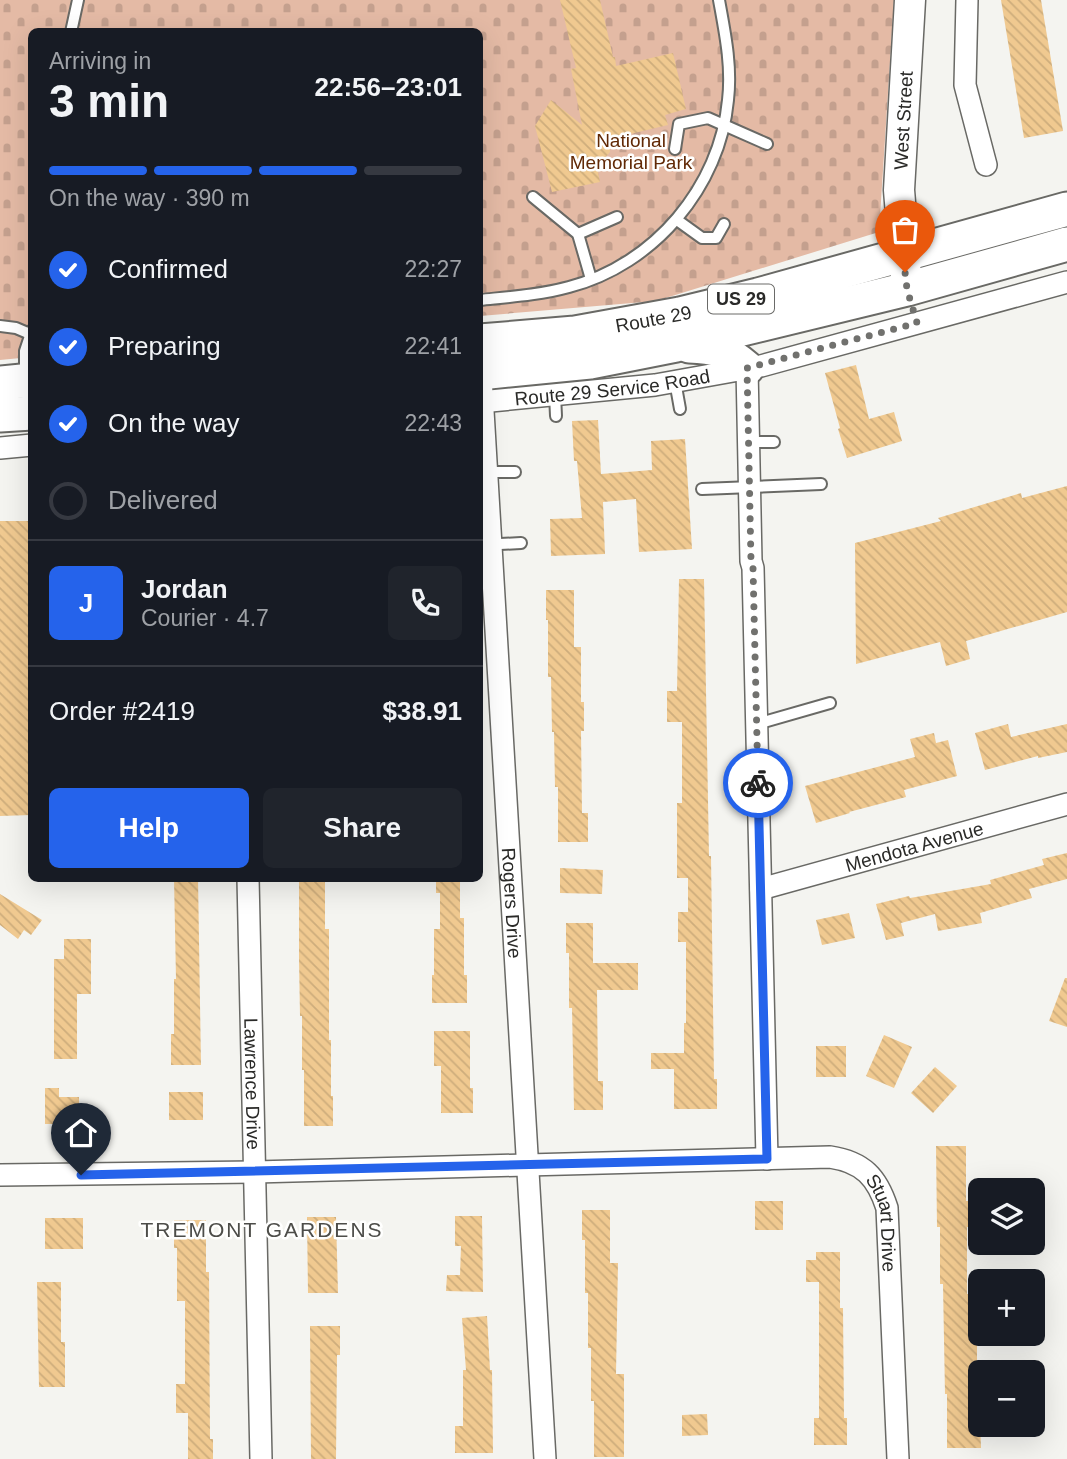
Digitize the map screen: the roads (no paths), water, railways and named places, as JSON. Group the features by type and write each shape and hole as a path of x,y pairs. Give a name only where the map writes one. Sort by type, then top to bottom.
{"main road":[{"name":"West Street","path":"907,289 899,190 910,0"},
{"name":"Route 29","path":"483,372 575,333 680,314 758,295 1067,209"},
{"name":"Route 29","path":"483,373 590,362 676,345 907,289 1067,244"},
{"path":"676,345 711,347 731,355 747,368"}],"street":[{"path":"967,0 965,85 986,165"},
{"name":"Route 29 Service Road","path":"483,374 555,394 607,397 675,381 862,346 917,323 1067,282"},
{"name":"West Street","path":"907,289 917,323"},
{"path":"747,368 767,1159"},
{"path":"0,448 22,403"},
{"name":"Rogers Drive","path":"483,442 487,472 486,544 545,1459"},
{"name":"Mendota Avenue","path":"761,889 1067,804"},
{"name":"Lawrence Drive","path":"248,882 261,1459"},
{"name":"Stuart Drive","path":"0,1175 255,1172 830,1157 842,1159 860,1167 873,1178 881,1190 887,1208 898,1459"}],"lane":[{"path":"72,28 78,0"},
{"path":"483,300 541,293 571,287 591,279 628,261 653,243 677,220 708,172 724,126 730,71 719,0"},
{"path":"675,149 680,124 708,118 767,144"},
{"path":"534,197 578,234 591,279"},
{"path":"578,234 617,217"},
{"path":"677,220 702,238 716,238 724,224"},
{"path":"0,326 28,331"},
{"path":"22,403 28,342"},
{"path":"675,381 680,409"},
{"path":"555,394 556,416"},
{"path":"748,442 774,442"},
{"path":"487,472 515,472"},
{"path":"702,489 821,484"},
{"path":"486,544 521,543"},
{"path":"757,724 830,703"}],"district":[{"name":"TREMONT GARDENS","path":"262,1229"}],"park label":[{"name":"National Memorial Park","path":"631,151"}]}
